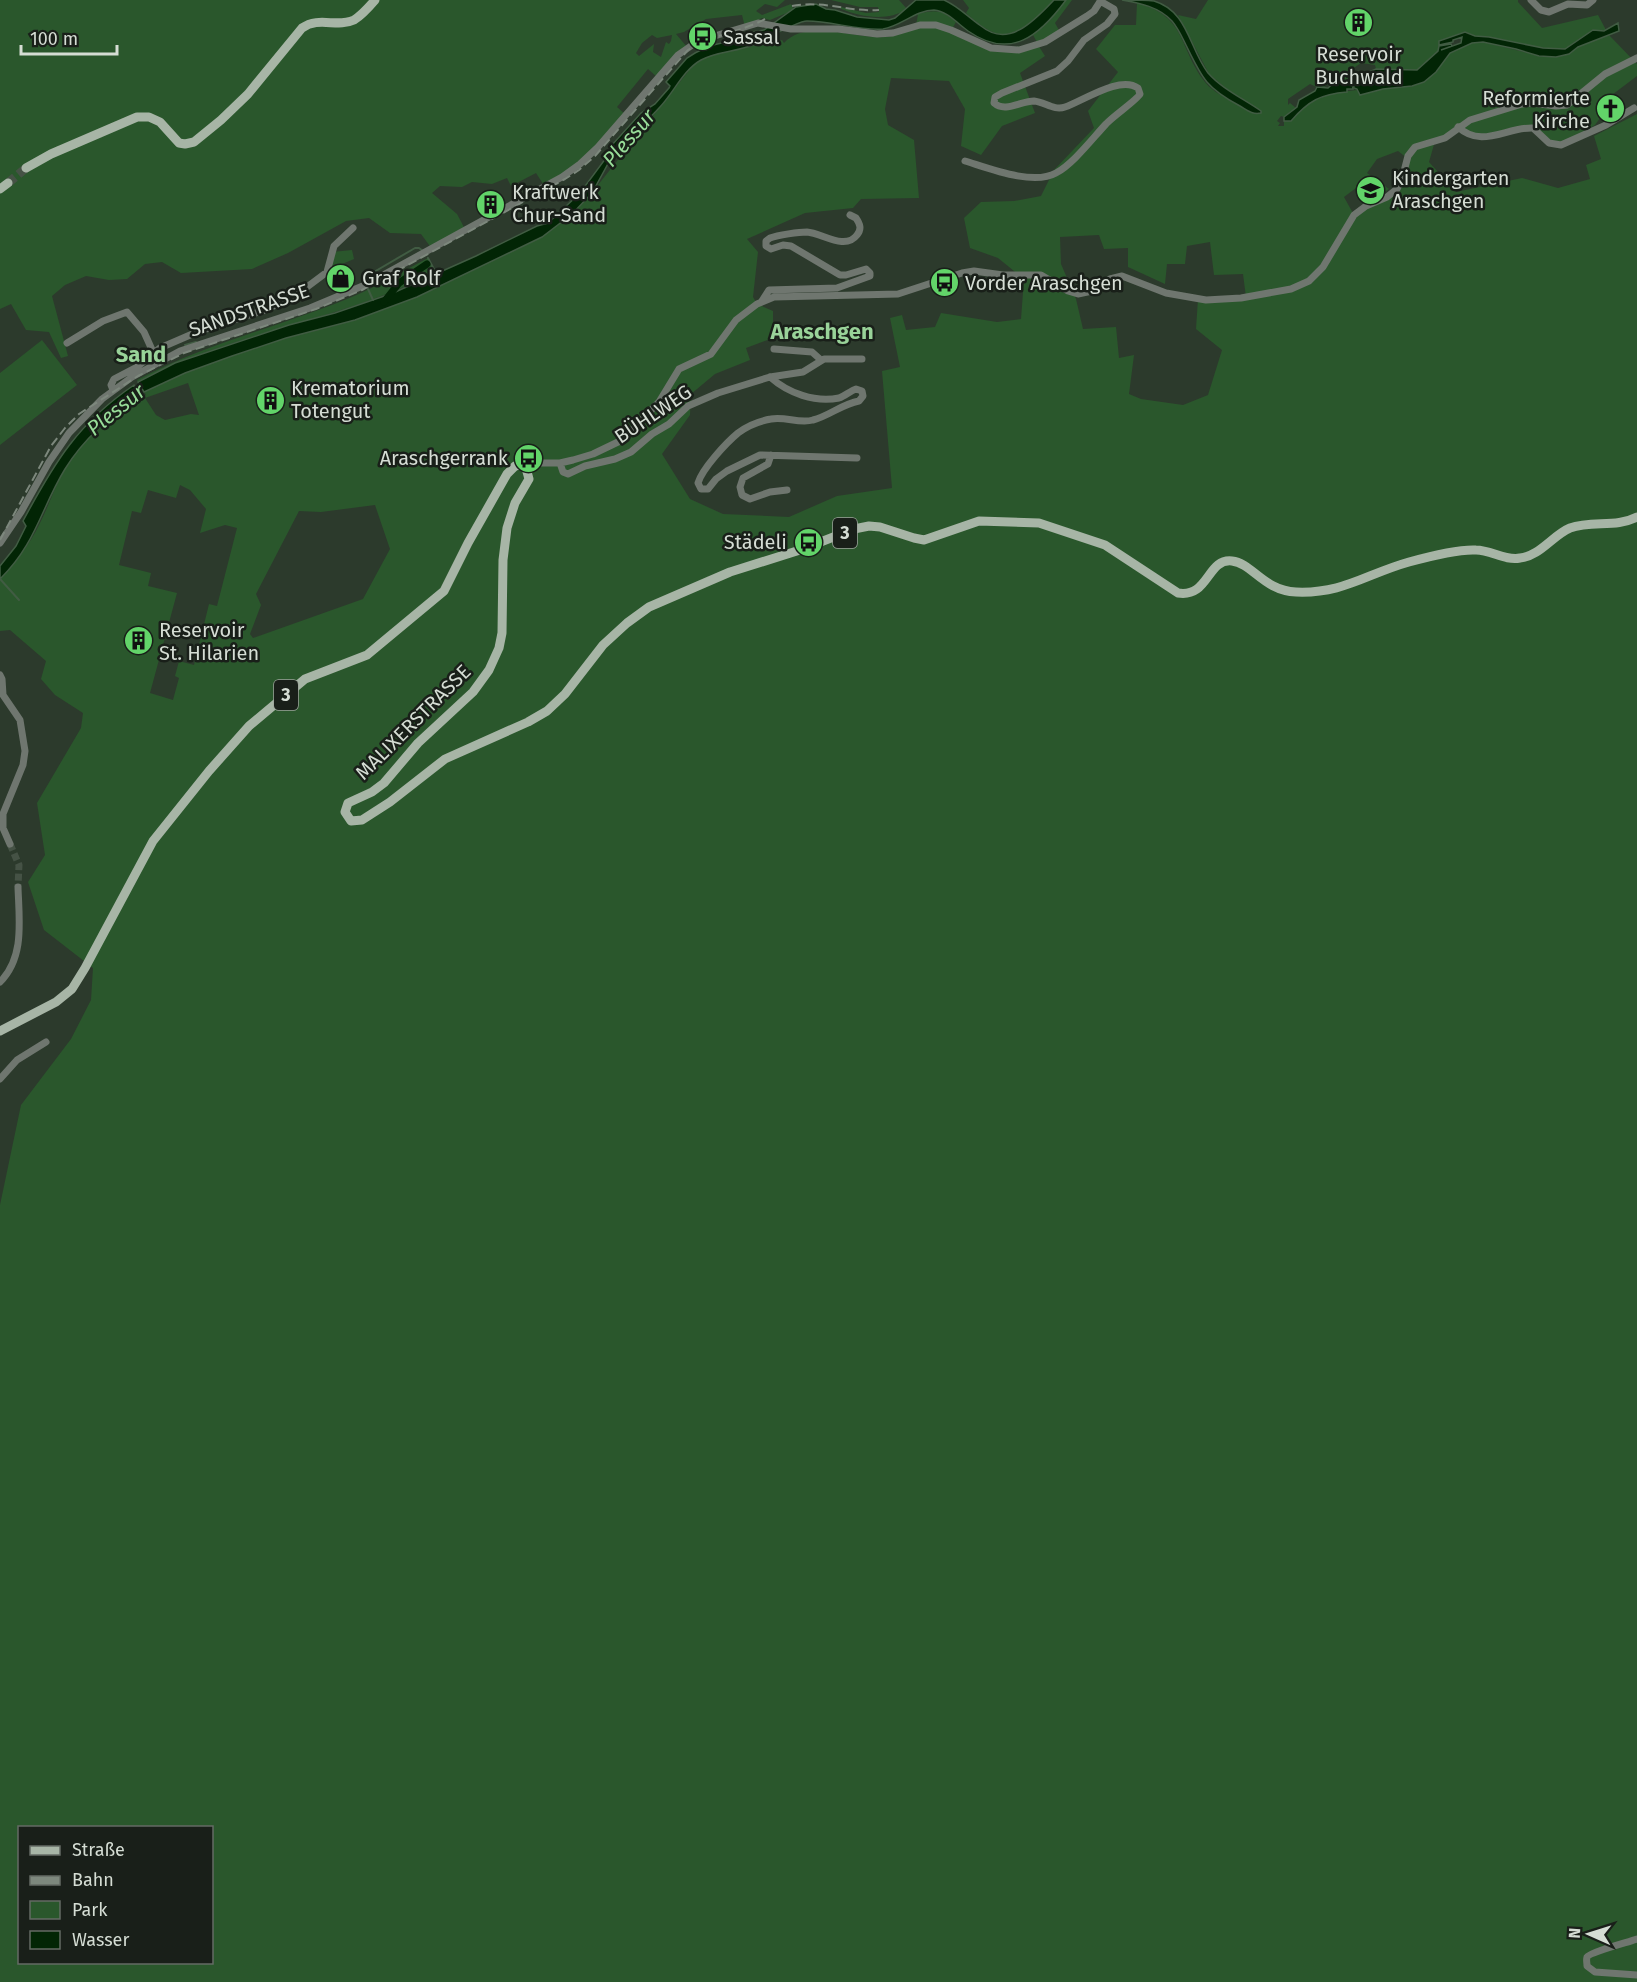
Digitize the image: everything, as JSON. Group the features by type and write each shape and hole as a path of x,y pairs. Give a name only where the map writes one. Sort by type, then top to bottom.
{"main road":[{"path":"26,168 51,154 137,117 149,117 160,122 179,143 195,142 248,94 302,28 317,21 350,21 362,14 375,0"},
{"name":"3","path":"0,1031 56,1002 72,989 153,841 237,738 257,718 301,683 316,674 367,655 440,596 510,471 517,465 525,468"},
{"name":"MALIXERSTRASSE","path":"525,468 529,478 513,507 506,535 502,633 499,648 489,670 473,692 418,743 384,783 372,792 348,803 345,810 348,820 356,821 365,818 452,755 528,723 547,711 565,694 593,655 649,607 730,572 800,550 858,528 880,527 924,540 979,521 1039,523 1104,545 1134,562 1178,593 1187,594 1195,591 1216,566 1232,560 1244,565 1268,585 1279,590 1316,592 1334,590 1409,562 1461,551 1476,550 1510,558 1523,558 1568,529 1579,525 1616,524 1637,517"}],"street":[{"path":"1531,0 1541,10 1549,12 1568,4 1587,5 1593,0"},
{"path":"965,160 1010,174 1041,177 1052,175 1068,164 1118,112 1138,98 1140,94 1138,88 1127,85 1091,94 1061,108 1033,101 1002,107 994,103 995,97 1002,93 1057,71 1084,40 1111,21 1114,9 1100,1"},
{"name":"SANDSTRASSE","path":"0,543 16,521 62,443 90,411 113,390 138,373 180,351 299,312 365,285 568,174 588,157 687,47 704,38 762,23 791,28 882,34 920,25 936,25 986,47 1014,51 1045,42 1089,15 1100,1"},
{"path":"525,468 535,463 560,463 593,454 627,435 659,402 679,369 711,354 736,320 762,302 780,296 898,294 974,271 1041,275 1068,291 1078,294 1092,291 1119,276 1177,296 1206,300 1232,299 1291,289 1309,281 1323,267 1354,215 1366,206 1390,195 1396,189 1402,179 1407,158 1413,149 1444,138 1470,120 1522,104 1567,105 1605,74 1637,58"},
{"path":"1458,127 1466,134 1479,137 1496,136 1531,128 1536,129 1549,143 1558,145 1606,125 1634,108"},
{"path":"762,302 766,291 770,290 832,288 868,277 870,273 868,270 842,275 791,246 783,245 771,249 766,246 767,240 771,237 801,232 816,233 840,241 852,239 859,232 860,226 856,218 850,215"},
{"path":"113,390 111,386 113,379 136,367 153,352 164,346 197,332 268,309 298,293 325,274 329,268 334,246 353,228"},
{"path":"68,343 105,320 127,312 144,332 153,352"},
{"name":"BÜHLWEG","path":"774,349 812,352 821,360"},
{"name":"BÜHLWEG","path":"560,463 563,472 568,474 585,466 619,458 634,450 692,404 770,376 805,371 821,360 862,359"},
{"path":"770,376 794,393 817,398 839,398 856,389 861,390 863,395 859,401 849,403 812,421 773,419 747,428 737,434 700,477 698,485 702,490 706,490 730,469 760,455 857,458"},
{"path":"771,455 768,464 743,478 740,485 741,494 750,499 770,492 787,490"},
{"path":"0,675 3,695 20,720 25,751 23,765 3,814 3,828 10,844"},
{"path":"0,982 13,965 19,944 18,887"},
{"path":"0,1079 17,1060 46,1042"},
{"path":"1637,1939 1593,1952 1586,1961 1587,1966 1595,1972 1637,1975"}],"green space":[{"path":"0,0 785,0 777,7 765,4 756,11 762,15 791,4 794,10 770,20 762,18 745,27 742,15 706,19 676,34 687,47 658,78 648,69 617,107 626,115 598,147 545,187 536,173 511,186 507,178 492,184 472,182 462,187 440,186 432,193 457,214 466,231 432,249 421,234 390,233 369,218 346,221 288,253 252,269 181,273 162,262 145,264 127,279 109,280 86,276 65,285 52,296 68,356 61,358 49,332 26,330 11,304 0,309","holes":["652,35 657,38 672,35 669,44 666,42 661,57 653,52 654,44 639,56 636,53 642,43"]},
{"path":"831,0 899,0 907,9 891,16 874,17 857,14 841,9 841,7 866,13 879,12 878,7 860,7"},
{"path":"963,0 1054,0 1022,29 1013,34 1003,35 980,25 966,13 969,8"},
{"path":"1066,0 1072,0 1055,23 1060,32 1038,45 1045,56 1020,73 1035,113 1002,126 981,155 961,146 965,109 949,81 891,78 885,109 888,125 914,140 919,198 861,199 853,208 805,213 747,239 758,252 753,297 757,304 773,311 773,338 746,348 750,360 715,374 691,394 690,415 662,454 690,499 723,514 789,517 837,496 892,488 882,371 900,367 890,318 902,315 906,330 935,327 941,313 997,322 1021,319 1024,279 998,258 970,248 964,218 981,202 1014,201 1041,196 1054,170 1094,128 1088,111 1118,72 1096,49 1115,25 1136,25 1137,3 1164,15 1172,23 1194,65 1209,86 1221,96 1256,114 1260,114 1261,111 1209,74 1178,15 1196,19 1208,0 1518,0 1542,28 1598,15 1606,30 1593,30 1565,49 1543,48 1475,36 1465,32 1439,41 1439,51 1417,70 1378,70 1375,65 1361,63 1351,70 1349,78 1344,81 1319,82 1322,85 1330,83 1321,89 1310,84 1288,99 1288,105 1290,103 1296,108 1284,117 1281,116 1277,121 1280,123 1278,126 1284,126 1284,121 1291,121 1304,106 1322,97 1357,90 1360,95 1420,84 1433,75 1450,53 1472,43 1483,42 1545,57 1569,54 1578,47 1608,34 1637,64 1637,76 1600,104 1603,111 1598,114 1600,118 1595,125 1557,145 1536,129 1484,137 1458,128 1435,141 1429,162 1456,192 1522,178 1558,188 1590,179 1586,165 1601,159 1594,136 1637,114 1637,1982 0,1982 0,1205 21,1105 71,1039 91,1000 93,968 44,930 28,882 45,855 37,803 81,728 83,713 55,695 41,679 46,661 10,630 0,631 0,579 32,538 61,475 72,458 99,428 139,395 141,398 146,395 144,392 185,373 232,356 286,338 338,325 417,297 542,237 586,200 696,63 771,38 773,43 782,40 784,43 793,36 805,32 832,31 886,37 916,26 918,14 934,11 956,22 952,29 997,49 1038,44 1033,35","holes":["1398,151 1407,158 1394,192 1354,215 1344,197 1356,188 1365,201 1389,189 1367,173 1377,159","1099,235 1104,249 1128,248 1128,267 1165,284 1167,264 1185,264 1187,246 1210,242 1214,275 1243,274 1246,297 1198,299 1196,329 1222,350 1208,395 1183,405 1141,399 1129,394 1134,355 1119,358 1116,327 1083,329 1076,299 1061,264 1060,237","188,383 199,415 191,414 165,420 156,415 145,398","180,485 190,490 206,509 200,533 225,525 237,528 217,606 209,604 194,665 179,661 175,676 179,678 173,700 150,693 177,593 148,586 151,573 119,565 132,511 141,513 148,490 176,498","375,505 390,549 363,599 253,638 250,634 261,605 256,594 299,511 321,512"]},
{"path":"352,250 354,259 328,270 332,252"},
{"path":"428,258 436,272 400,289 211,351 138,382 137,380 185,357 349,298"},
{"path":"42,340 77,385 0,445 0,373"}],"water":[{"path":"916,0 944,0 991,32 1002,34 1021,29 1039,16 1054,0 1066,0 1046,24 1035,33 1011,44 998,44 983,40 948,15 934,10 883,29 865,29 816,21 802,22 753,45 707,57 695,64 683,76 664,102 634,134 628,134 592,193 572,214 542,237 417,297 355,320 286,338 232,356 185,373 144,392 138,382 175,363 393,293 548,223 580,193 609,154 611,146 641,113 655,104 669,88 666,82 687,58 709,46 747,37 752,32 764,30 796,7 816,4 857,17 889,20 895,18"},
{"path":"1122,0 1154,1 1174,13 1187,31 1208,73 1261,113 1247,110 1229,100 1206,81 1176,27 1167,16 1149,6"},
{"path":"1618,23 1619,31 1578,47 1569,54 1556,57 1539,56 1483,42 1472,43 1450,53 1436,72 1424,82 1360,95 1354,88 1353,79 1376,69 1417,70 1438,51 1439,46 1451,44 1452,46 1441,50 1461,43 1462,37 1439,45 1439,41 1465,32 1475,36 1543,48 1565,49 1593,30 1604,31"},
{"path":"1352,80 1346,84 1352,84 1353,89 1322,97 1303,108 1291,121 1284,121 1284,117 1297,107 1299,100 1315,91 1317,87 1328,88 1335,82"},
{"name":"Plessur","path":"134,385 139,395 99,428 72,458 22,553 0,579 0,566 16,546 26,526 23,521 57,462 82,429 97,414"}],"waterway":[{"path":"362,279 415,248 423,251"},
{"path":"428,258 437,275"},
{"path":"384,302 399,283 427,264"},
{"path":"368,289 373,300"},
{"path":"185,345 196,342"},
{"path":"0,579 19,600"}],"tunnel":[{"path":"8,183 26,168"},
{"path":"10,844 19,865 18,887"}],"railway":[{"path":"792,6 814,4 879,10"},
{"path":"0,540 51,446 79,414 138,376 184,353 316,309 362,290 565,179 595,156 688,50 765,19"}],"place":[{"name":"Reservoir Buchwald","path":"1359,23"},
{"name":"Sassal","path":"702,37"},
{"name":"Reformierte Kirche","path":"1611,109"},
{"name":"Kindergarten Araschgen","path":"1371,190"},
{"name":"Kraftwerk Chur-Sand","path":"491,204"},
{"name":"Graf Rolf","path":"341,278"},
{"name":"Vorder Araschgen","path":"944,283"},
{"name":"Krematorium Totengut","path":"270,400"},
{"name":"Araschgerrank","path":"529,458"},
{"name":"Städeli","path":"808,542"},
{"name":"Reservoir St. Hilarien","path":"138,641"}],"district":[{"name":"Araschgen","path":"822,331"},
{"name":"Sand","path":"141,354"}]}
